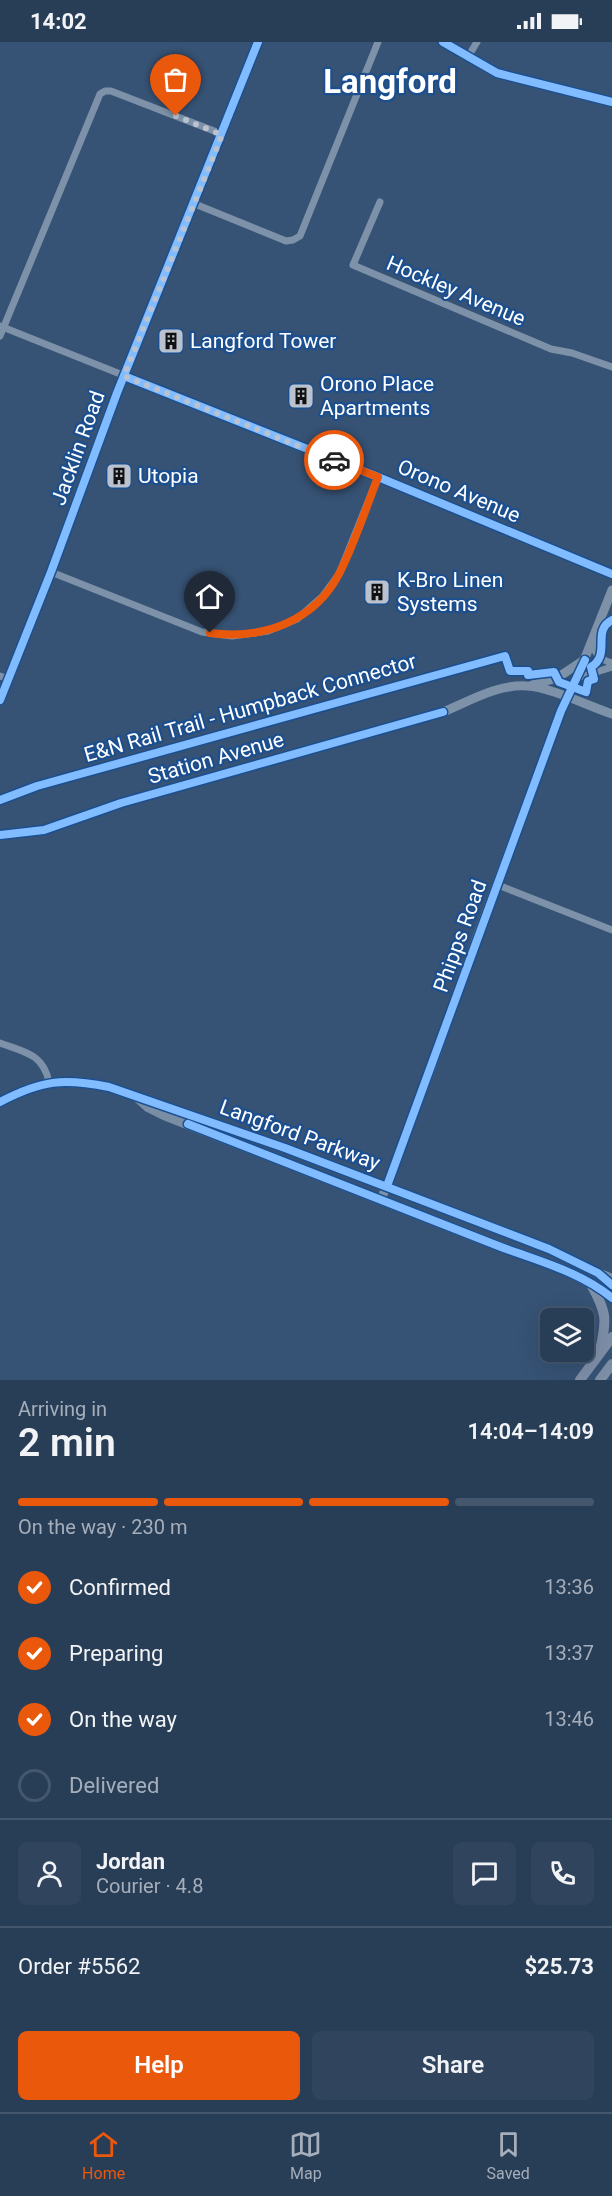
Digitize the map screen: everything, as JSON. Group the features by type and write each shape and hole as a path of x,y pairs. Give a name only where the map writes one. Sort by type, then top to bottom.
{"main road":[{"name":"Jacklin Road","path":"0,700 4,678 51,572 124,376 195,204 258,42"},
{"path":"443,42 497,73 612,102"},
{"name":"Langford Parkway","path":"0,1102 24,1089 49,1082 88,1083 109,1087 168,1106 387,1186 549,1249 598,1273 612,1285"},
{"name":"Langford Parkway","path":"138,1098 148,1107 164,1115 549,1264 591,1284 612,1298"},
{"path":"598,1273 612,1279"},
{"path":"591,1284 603,1306 605,1319 600,1351"},
{"path":"580,1380 612,1337"},
{"path":"600,1380 612,1364"}],"street":[{"path":"195,204 286,241 300,236 378,42"},
{"path":"468,57 477,42"},
{"path":"0,336 2,326 97,100 105,91 118,93 222,135"},
{"name":"Hockley Avenue","path":"380,202 353,265 550,349 572,353 612,367"},
{"name":"Orono Avenue","path":"2,326 612,574"},
{"path":"51,572 202,632 232,636 268,632 297,619 322,597 339,574 378,477"},
{"name":"Phipps Road","path":"381,1200 561,711 578,678 612,590"},
{"path":"592,642 597,655 612,665"},
{"path":"530,686 557,678 585,660"},
{"path":"578,678 612,665"},
{"name":"Station Avenue","path":"0,835 44,830 121,803 443,712 499,689 530,686 612,714"},
{"path":"498,885 612,930"},
{"path":"0,1043 34,1056 44,1065 49,1082"}],"cycle path":[{"path":"0,700 51,572 117,393 258,42"},
{"path":"443,42 497,73 612,102"},
{"path":"124,376 378,477 612,574"},
{"name":"E&N Rail Trail - Humpback Connector","path":"0,800 37,786 505,656 510,671 528,671 528,675 554,672 559,682 586,692 588,681 594,679 591,667 600,656 603,630 612,620"},
{"path":"387,1186 561,711 585,660"},
{"path":"0,835 44,830 121,803 443,712"},
{"path":"0,1102 28,1089 53,1083 78,1082 109,1087 285,1148 549,1249 598,1273 612,1285"},
{"path":"188,1124 559,1268 587,1281 612,1298"}],"way so far":[{"path":"176,116 222,135 124,376 334,460"}],"place":[{"name":"Langford Tower","path":"171,341"},
{"name":"Orono Place Apartments","path":"301,396"},
{"name":"Utopia","path":"119,476"},
{"name":"K-Bro Linen Systems","path":"377,592"}],"district":[{"name":"Langford","path":"390,81"}],"route":[{"path":"210,633 232,636 268,632 297,619 322,597 339,574 378,477 334,460"}]}
